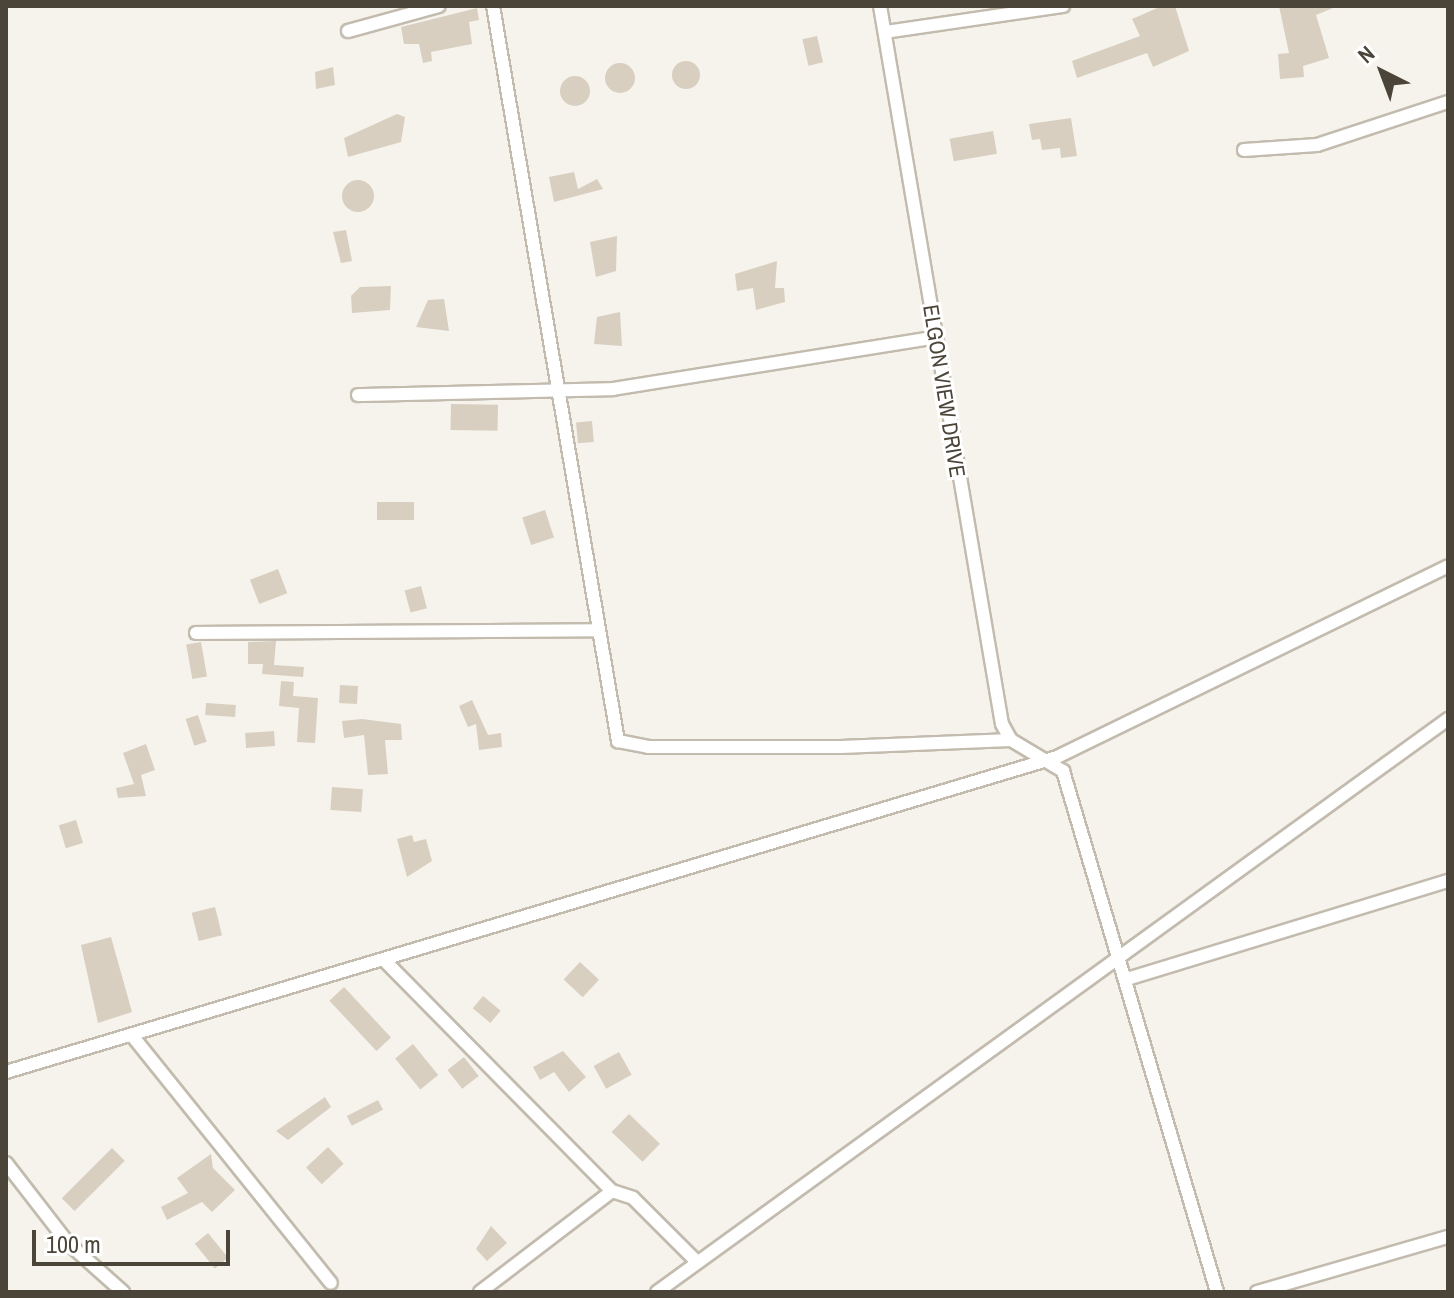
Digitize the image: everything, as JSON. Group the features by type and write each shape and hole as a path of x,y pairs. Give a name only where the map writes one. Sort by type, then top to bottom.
{"street":[{"path":"348,31 439,6"},
{"path":"493,6 594,630 614,730 629,745 1011,740 1063,771 1120,955 1217,1292"},
{"name":"ELGON VIEW DRIVE","path":"880,6 1002,724 1011,740"},
{"path":"885,32 1063,6"},
{"path":"1244,150 1317,145 1448,102"},
{"path":"358,395 556,392 672,382 936,337"},
{"path":"6,1072 134,1038 387,963 1041,756 1057,757 1448,566"},
{"path":"196,633 594,630"},
{"path":"657,1292 1448,719"},
{"path":"1127,979 1448,881"},
{"path":"387,963 612,1191 633,1198 697,1262"},
{"path":"134,1038 331,1283"},
{"path":"6,1163 68,1243 123,1292"},
{"path":"480,1292 612,1191"},
{"path":"1257,1292 1448,1237"}],"building":[{"path":"1162,6 1175,6 1189,51 1153,67 1147,53 1077,78 1072,61 1140,36 1132,19"},
{"path":"1279,6 1338,6 1316,15 1329,58 1303,66 1304,77 1280,79 1278,54 1289,53"},
{"path":"477,8 479,20 469,22 472,44 431,52 432,61 423,63 419,44 404,44 401,27"},
{"path":"817,36 823,62 808,66 802,39"},
{"path":"686,61 696,65 700,75 696,85 686,89 676,85 672,75 676,65"},
{"path":"620,63 631,67 635,78 631,89 620,93 609,89 605,78 609,67"},
{"path":"333,67 335,85 316,89 315,72"},
{"path":"575,76 581,77 589,85 589,97 581,105 575,106 569,105 561,97 560,91 561,85 569,77"},
{"path":"397,114 405,117 401,142 348,157 344,138"},
{"path":"1071,118 1077,156 1061,158 1060,148 1042,150 1040,139 1032,140 1029,124"},
{"path":"993,131 997,154 954,161 950,139"},
{"path":"574,172 578,189 597,179 603,189 554,202 549,177"},
{"path":"358,180 370,184 374,196 370,208 358,212 346,208 342,196 346,184"},
{"path":"346,230 352,261 341,263 333,232"},
{"path":"617,236 616,271 596,277 590,242"},
{"path":"777,261 775,288 784,288 785,302 756,310 753,288 737,291 735,274"},
{"path":"391,286 390,310 352,313 351,296 360,287"},
{"path":"444,299 449,331 416,327 428,300"},
{"path":"620,312 622,346 594,344 597,317"},
{"path":"451,404 498,405 498,431 451,430"},
{"path":"592,421 594,442 578,443 576,422"},
{"path":"377,502 414,502 414,520 377,520"},
{"path":"545,510 554,538 531,545 522,517"},
{"path":"278,569 287,593 259,604 250,580"},
{"path":"421,586 427,608 411,613 405,590"},
{"path":"276,641 274,665 304,667 303,677 262,674 263,664 248,664 248,642"},
{"path":"201,642 207,676 192,679 186,645"},
{"path":"281,681 294,682 293,696 318,698 315,743 297,742 299,708 279,706"},
{"path":"340,685 358,686 357,704 339,703"},
{"path":"472,700 488,735 501,733 502,747 479,750 476,724 468,727 459,706"},
{"path":"206,703 236,705 235,717 205,715"},
{"path":"198,715 207,742 194,746 186,719"},
{"path":"362,719 401,724 402,740 385,740 388,774 368,775 364,735 344,738 342,721"},
{"path":"274,731 275,746 246,748 245,733"},
{"path":"146,744 155,770 141,775 146,796 118,798 116,788 134,784 123,753"},
{"path":"332,787 363,789 361,812 330,810"},
{"path":"76,820 83,843 66,848 59,825"},
{"path":"412,835 414,842 426,839 432,861 407,877 397,839"},
{"path":"215,907 222,935 199,941 192,913"},
{"path":"111,937 132,1012 98,1023 81,945"},
{"path":"580,962 599,980 583,997 564,980"},
{"path":"344,987 391,1037 376,1051 329,1001"},
{"path":"483,996 501,1011 490,1023 473,1008"},
{"path":"413,1044 438,1075 420,1090 395,1058"},
{"path":"563,1051 586,1077 569,1092 554,1072 540,1080 533,1067"},
{"path":"619,1052 632,1075 606,1089 594,1066"},
{"path":"464,1057 479,1076 462,1089 447,1070"},
{"path":"325,1097 331,1107 288,1140 276,1131"},
{"path":"378,1100 383,1110 352,1126 347,1116"},
{"path":"629,1114 660,1144 643,1162 612,1132"},
{"path":"328,1147 344,1164 322,1184 306,1167"},
{"path":"112,1148 125,1161 75,1211 62,1198"},
{"path":"211,1154 213,1168 235,1190 212,1212 202,1202 167,1220 161,1207 188,1193 177,1178"},
{"path":"491,1226 507,1243 487,1261 476,1249"},
{"path":"208,1233 228,1258 215,1269 195,1244"}]}
